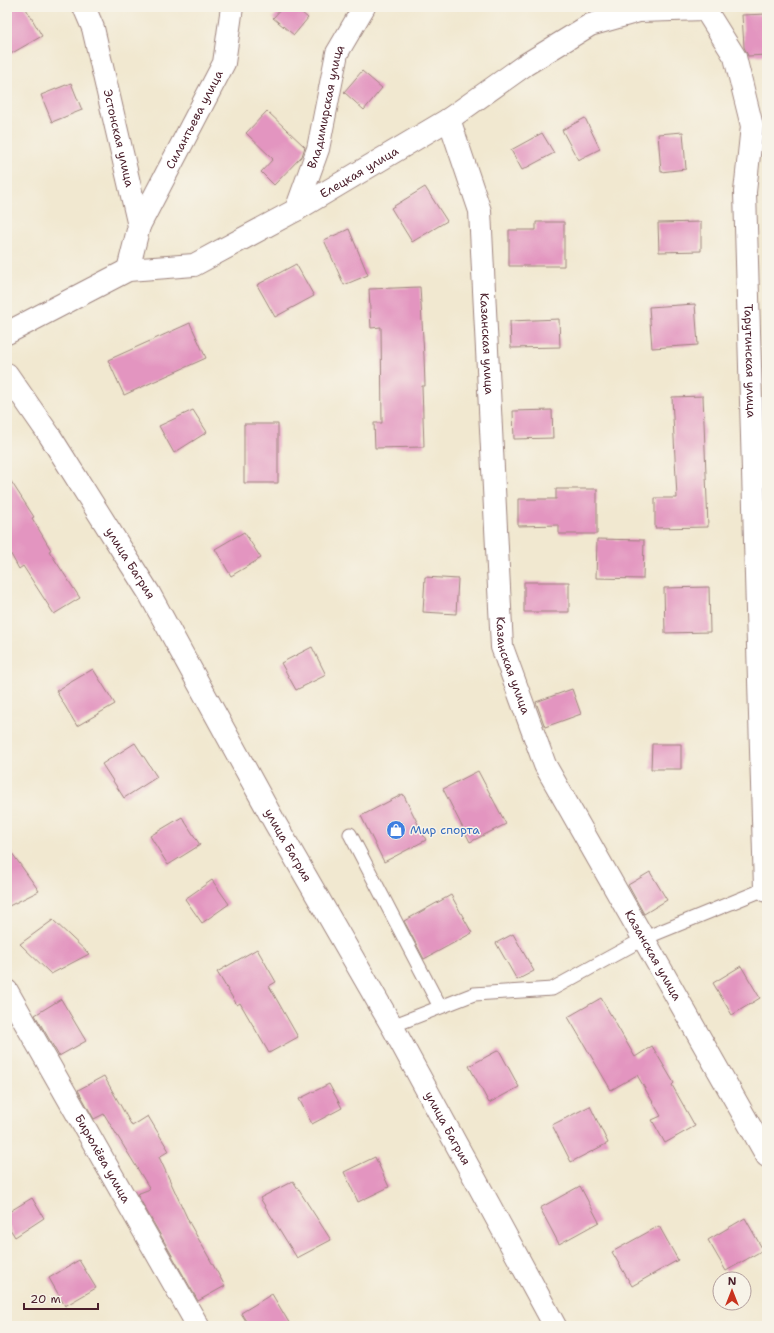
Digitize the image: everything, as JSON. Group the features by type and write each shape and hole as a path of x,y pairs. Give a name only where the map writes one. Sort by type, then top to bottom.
{"street":[{"name":"Эстонская улица","path":"84,7 93,28 139,226 128,270"},
{"name":"Силантьева улица","path":"139,226 224,63 232,7"},
{"name":"Владимирская улица","path":"296,210 318,149 337,53 364,7"},
{"name":"Елецкая улица","path":"7,333 128,270 194,265 296,210 449,119 525,65 590,24 639,11 705,9"},
{"name":"Тарутинская улица","path":"705,9 735,56 752,126 745,192 766,890"},
{"name":"Казанская улица","path":"449,119 480,211 502,647 545,765 767,1156"},
{"name":"улица Багрия","path":"7,374 50,436 149,593 275,824 392,1026 555,1326"},
{"name":"Бирюлёва улица","path":"7,991 198,1326"}],"lane":[{"path":"350,834 440,1007"},
{"path":"392,1026 474,994 552,988 644,938 766,890"}],"building":[{"path":"7,7 25,7 42,36 7,56"},
{"path":"283,7 295,7 308,18 294,35 273,18"},
{"path":"767,14 767,55 748,56 744,47 742,15"},
{"path":"362,71 382,88 364,110 344,92"},
{"path":"71,83 82,110 52,122 41,95"},
{"path":"267,111 305,147 302,156 274,185 261,172 273,159 246,133"},
{"path":"585,118 600,149 578,160 562,130"},
{"path":"683,132 686,169 661,172 658,134"},
{"path":"542,133 554,153 522,170 511,150"},
{"path":"425,187 447,221 412,242 391,208"},
{"path":"536,222 564,222 564,266 509,266 509,230 536,230"},
{"path":"701,222 701,251 659,252 658,223"},
{"path":"349,229 368,275 344,285 324,240"},
{"path":"296,264 314,296 275,317 257,285"},
{"path":"420,287 425,386 422,386 424,447 375,448 374,423 382,423 381,327 371,328 369,289"},
{"path":"695,304 698,345 652,348 649,307"},
{"path":"559,319 560,347 511,348 510,321"},
{"path":"190,323 206,358 124,395 108,360"},
{"path":"703,396 708,527 655,528 655,498 677,498 672,397"},
{"path":"193,410 207,432 174,453 159,426"},
{"path":"552,410 553,438 514,439 513,411"},
{"path":"244,424 278,424 278,483 244,483"},
{"path":"7,475 34,517 32,518 51,550 49,551 80,598 54,614 23,566 19,569 7,547"},
{"path":"556,489 597,489 597,534 559,534 559,525 518,526 518,499 556,499"},
{"path":"244,532 261,558 231,576 215,549"},
{"path":"597,539 644,540 643,579 596,578"},
{"path":"425,577 458,579 456,614 423,612"},
{"path":"524,582 569,582 569,612 524,612"},
{"path":"709,587 710,632 665,633 664,588"},
{"path":"312,647 326,675 296,690 281,663"},
{"path":"93,669 115,704 77,726 56,691"},
{"path":"572,689 581,714 545,727 536,702"},
{"path":"135,743 157,777 124,798 102,764"},
{"path":"652,744 681,744 681,769 651,769"},
{"path":"478,771 506,824 470,842 443,789"},
{"path":"403,794 426,840 384,862 361,816"},
{"path":"182,817 200,845 168,865 150,836"},
{"path":"7,846 39,891 7,907"},
{"path":"650,872 667,900 644,914 628,885"},
{"path":"212,880 229,904 202,923 185,899"},
{"path":"451,895 472,933 424,959 404,921"},
{"path":"53,920 89,954 51,974 20,944"},
{"path":"513,934 534,971 517,980 496,943"},
{"path":"257,949 276,982 269,986 298,1037 269,1053 240,1003 237,1005 217,972"},
{"path":"741,966 760,998 732,1015 713,983"},
{"path":"601,998 635,1057 652,1046 674,1083 672,1085 695,1126 665,1143 652,1120 661,1116 637,1075 611,1090 568,1017"},
{"path":"61,999 86,1041 59,1056 35,1015"},
{"path":"499,1050 519,1087 489,1103 469,1066"},
{"path":"104,1076 132,1126 148,1116 169,1151 159,1157 190,1224 225,1286 198,1301 137,1194 150,1189 104,1114 94,1119 78,1090"},
{"path":"329,1084 342,1108 312,1124 299,1099"},
{"path":"590,1106 608,1143 571,1162 552,1125"},
{"path":"375,1157 389,1187 358,1202 344,1172"},
{"path":"293,1181 331,1240 297,1258 260,1198"},
{"path":"580,1186 599,1222 559,1244 540,1208"},
{"path":"32,1198 44,1218 15,1237 7,1224 7,1213"},
{"path":"745,1218 763,1250 726,1271 708,1240"},
{"path":"659,1226 678,1260 632,1286 612,1252"},
{"path":"79,1260 96,1288 65,1306 49,1278"},
{"path":"272,1294 291,1326 249,1326 241,1313"}],"place":[{"name":"Мир спорта","path":"396,830"}]}
